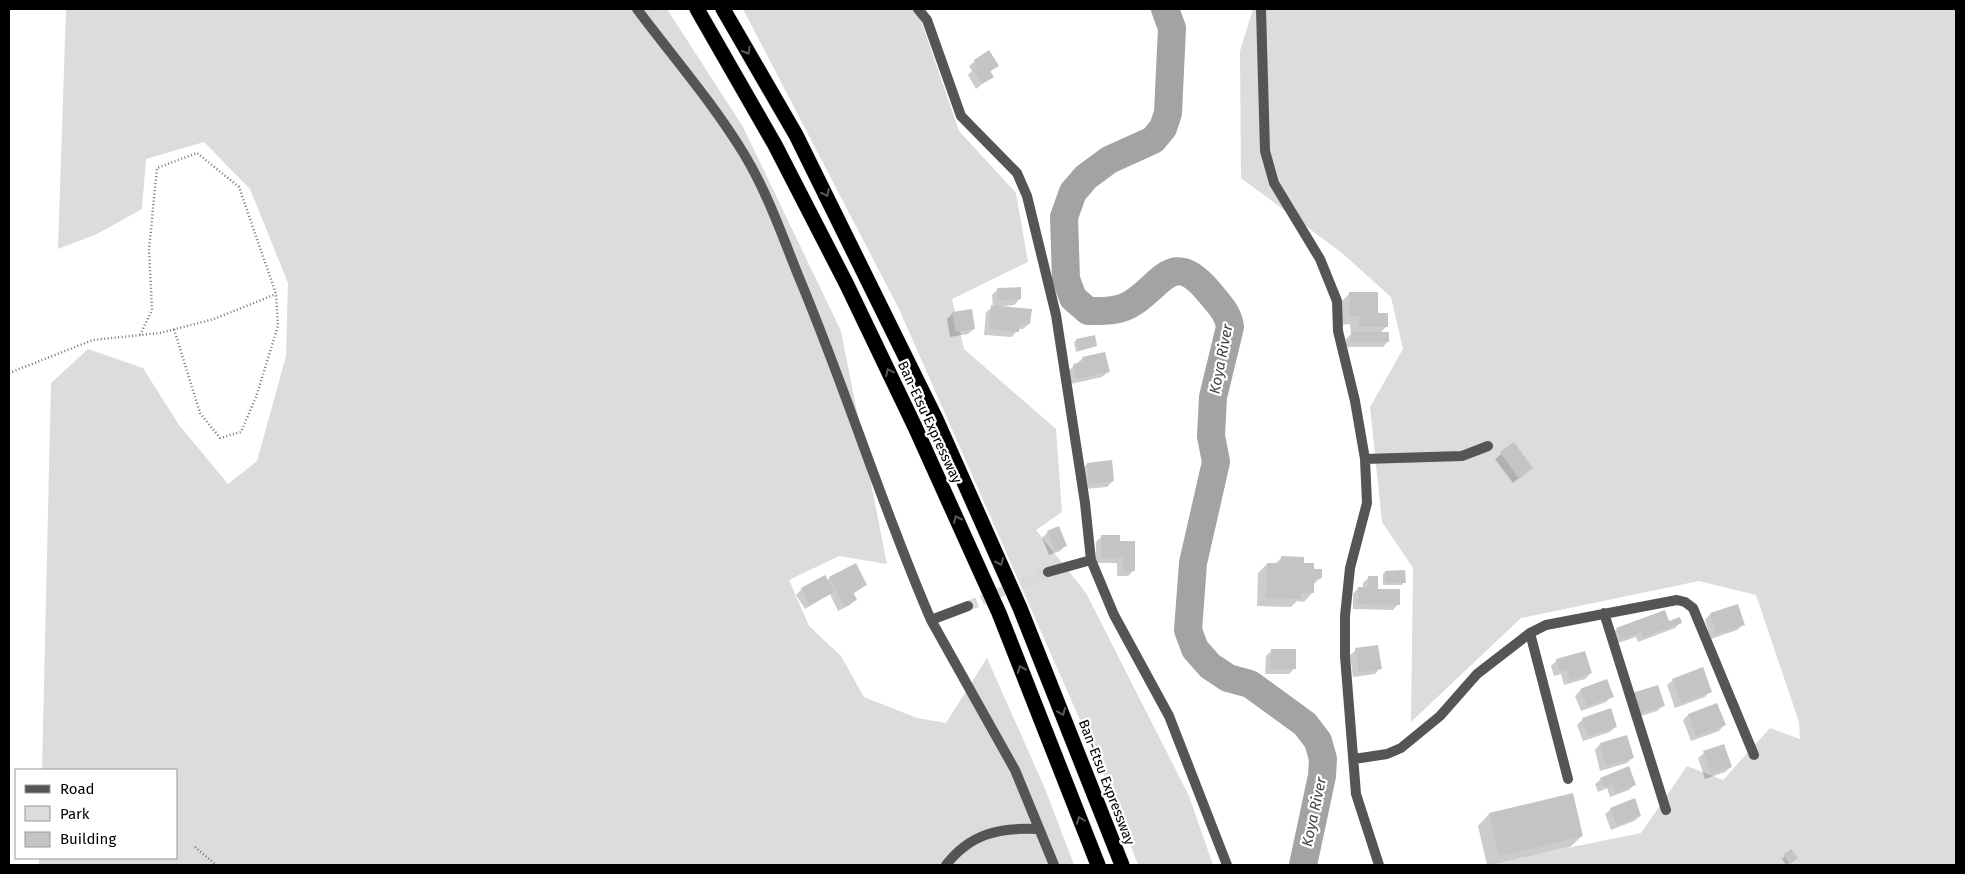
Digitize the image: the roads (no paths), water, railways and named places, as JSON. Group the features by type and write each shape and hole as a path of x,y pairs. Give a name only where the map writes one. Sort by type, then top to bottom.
{"highway":[{"name":"Ban-Etsu Expressway","path":"697,9 775,145 847,285 915,427 999,613 1098,865"},
{"name":"Ban-Etsu Expressway","path":"723,9 796,135 936,419 1020,608 1122,865"}],"street":[{"path":"637,9 698,88 745,155 771,209 831,354 913,578 931,620 1015,770 1054,865"},
{"path":"918,9 927,20 961,116 1017,173 1027,196 1056,315 1085,503 1091,560 1114,615 1169,716 1227,865"},
{"path":"927,20 928,9"},
{"path":"1261,9 1265,151 1274,183 1320,259 1338,301 1338,331 1355,401 1365,458 1366,503 1350,568 1345,616 1345,656 1356,794 1379,865"},
{"path":"1365,458 1462,456 1488,446"},
{"path":"1048,572 1091,560"},
{"path":"1354,759 1387,754 1401,748 1440,716 1477,674 1530,633 1546,624 1677,600 1685,602 1693,608 1754,754"},
{"path":"931,620 968,606"},
{"path":"1604,613 1666,810"},
{"path":"1530,633 1568,779"},
{"path":"946,865 958,849 979,836 1019,828 1038,829"}],"waterway":[{"name":"Koya River","path":"1165,9 1172,28 1168,113 1163,128 1153,140 1109,160 1086,177 1073,192 1064,217 1066,279 1073,298 1088,311 1103,311 1119,309 1129,305 1167,275 1175,271 1185,272 1196,279 1209,292 1227,317 1230,327 1213,397 1211,436 1216,462 1193,563 1188,630 1195,649 1210,666 1228,678 1250,684 1305,724 1318,741 1323,759 1322,776 1303,865"}],"tunnel":[{"path":"968,606 1048,572"}]}
